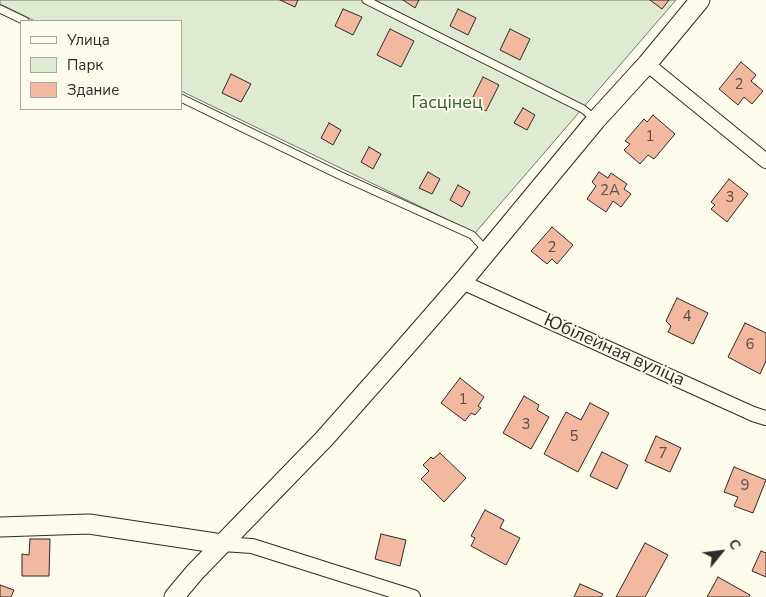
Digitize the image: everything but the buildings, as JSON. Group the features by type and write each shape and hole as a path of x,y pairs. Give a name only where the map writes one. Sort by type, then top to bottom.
{"street":[{"path":"174,597 222,544 324,439 462,282 596,120 647,64 700,0"},
{"path":"647,64 766,161"},
{"name":"Юбілейная вуліца","path":"462,282 753,414 766,418"},
{"path":"0,527 89,524 222,544 252,546 414,597"}],"lane":[{"path":"366,0 583,110 596,120"},
{"path":"0,9 23,20"},
{"path":"182,98 338,175 472,235 487,251"}],"green space":[{"name":"Гасцінец","path":"0,0 676,0 475,233 182,91 182,20 33,20 0,4"}]}
